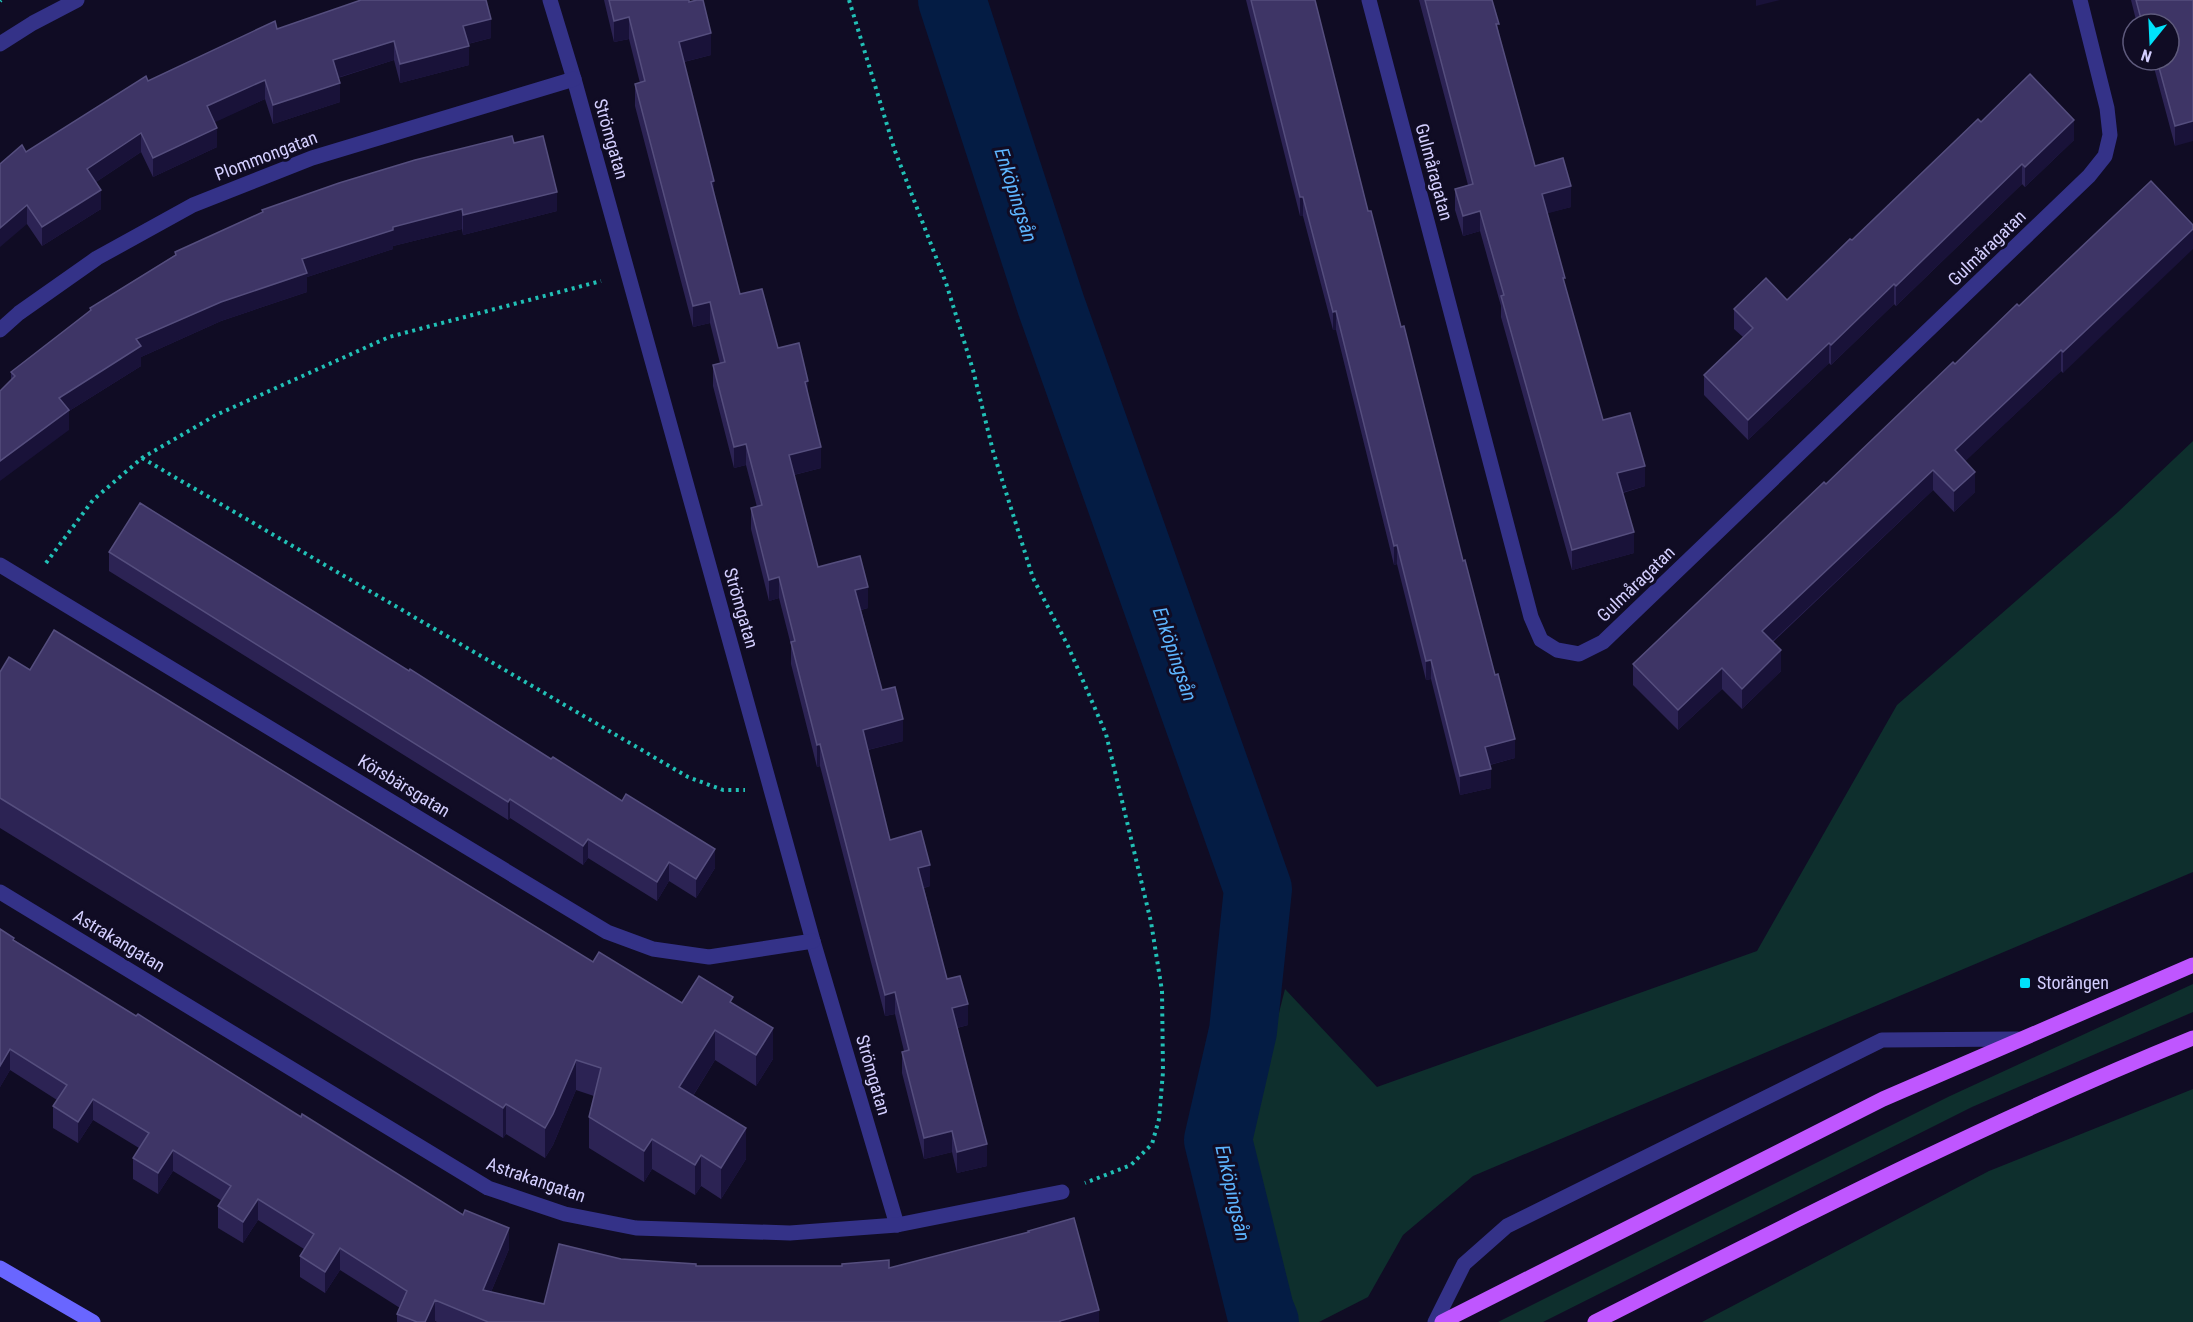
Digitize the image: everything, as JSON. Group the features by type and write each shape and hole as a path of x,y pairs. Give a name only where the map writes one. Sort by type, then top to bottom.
{"main road":[{"path":"1442,1322 1883,1099 2193,965"},
{"path":"1595,1322 1872,1182 2111,1071 2193,1038"},
{"path":"0,1268 93,1322"}],"street":[{"path":"0,44 33,23 77,0"},
{"name":"Strömgatan","path":"550,0 574,79 813,941 897,1225"},
{"name":"Gulmåragatan","path":"1369,0 1531,617 1541,640 1557,650 1579,654 1603,642 2089,176 2099,163 2104,156 2110,135 2108,108 2080,0"},
{"name":"Plommongatan","path":"0,330 97,258 193,204 312,158 574,79"},
{"name":"Körsbärsgatan","path":"0,565 607,932 653,949 709,957 813,941"},
{"name":"Astrakangatan","path":"0,892 488,1188 565,1214 636,1228 790,1233 897,1225 1062,1192"},
{"path":"1435,1322 1464,1264 1507,1226 1882,1040 2018,1040"}],"path":[{"path":"849,0 896,151 946,283 973,370 993,451 1033,578 1068,646 1106,734 1151,922 1162,991 1163,1072 1159,1119 1152,1144 1131,1165 1062,1192"},
{"path":"31,584 93,500 142,458 216,415 389,337 628,274"},
{"path":"142,458 688,777 723,790 772,790"}],"green space":[{"path":"2193,441 2193,872 1473,1176 1403,1235 1368,1297 1319,1322 1297,1322 1246,1143 1285,989 1377,1087 1757,951 1897,705 2118,512"},
{"path":"2193,984 2193,1012 1972,1107 1543,1322 1498,1322 1950,1096"},
{"path":"2193,1089 2193,1322 1702,1322 1989,1171"}],"building":[{"path":"361,0 486,0 491,19 463,26 469,46 400,64 394,41 333,60 340,83 273,105 265,80 207,106 217,128 153,158 141,133 87,169 101,190 42,227 27,205 0,228 0,164 22,145 26,152 146,76 148,81 275,21 277,29"},
{"path":"609,0 689,0 689,2 703,0 711,33 679,42 714,181 711,182 740,294 762,289 778,348 799,343 808,381 805,382 821,447 789,455 818,567 860,556 868,587 855,590 882,690 895,687 903,719 863,730 890,840 921,831 930,865 918,868 947,979 960,976 968,1004 952,1008 987,1144 957,1152 952,1131 924,1138 902,1052 909,1050 895,992 885,995 820,744 817,745 791,642 795,641 779,577 769,580 751,508 762,505 746,444 734,447 713,365 725,362 710,302 693,306 635,84 645,81 629,17 614,21"},
{"path":"1251,0 1315,0 1368,211 1371,211 1401,327 1404,326 1463,561 1465,560 1495,675 1498,674 1515,739 1485,747 1491,769 1460,776 1431,660 1426,661 1397,545 1394,546 1336,311 1333,312 1303,197 1300,197"},
{"path":"1425,0 1492,0 1499,24 1496,24 1535,166 1563,158 1571,186 1542,194 1603,420 1630,413 1645,466 1617,473 1634,532 1572,550 1501,296 1504,295 1480,211 1463,216 1455,189 1473,184"},
{"path":"2136,0 2193,0 2193,121 2175,126 2160,72 2181,72 2181,12 2139,12"},
{"path":"2030,74 2074,120 2025,167 2022,164 1896,286 1894,284 1748,420 1704,375 1753,328 1734,309 1766,278 1787,300 1978,119 1981,122"},
{"path":"512,136 514,143 543,136 557,192 463,215 462,209 393,227 393,230 302,259 307,273 221,302 136,339 141,346 59,398 69,410 0,461 0,391 15,376 11,372 91,310 90,308 176,255 175,252 263,212 262,210 339,183 415,160"},
{"path":"2151,181 2193,225 2193,229 1955,450 1975,472 1954,491 1933,470 1762,631 1781,650 1742,689 1722,668 1678,710 1633,664 1824,482 1826,484 1953,362 1955,364 2017,304 2019,306"},
{"path":"140,503 409,671 410,669 551,759 553,757 622,801 626,794 715,849 696,879 669,862 657,882 588,839 583,846 510,799 508,802 109,552"},
{"path":"54,630 593,962 599,952 682,1003 699,976 733,997 730,1002 773,1028 756,1055 715,1030 679,1087 746,1128 721,1168 701,1155 695,1165 652,1139 644,1151 589,1117 601,1068 576,1060 545,1128 506,1104 503,1108 0,798 0,672 9,657 30,670"},
{"path":"0,929 14,938 13,940 136,1016 138,1014 301,1117 302,1114 463,1215 465,1210 509,1228 483,1290 544,1304 559,1244 621,1259 696,1264 696,1266 842,1266 842,1264 889,1260 889,1268 1074,1218 1099,1310 1060,1322 488,1322 435,1300 425,1322 417,1322 397,1314 407,1291 340,1248 325,1272 300,1256 314,1234 258,1199 243,1222 218,1206 231,1186 173,1150 158,1173 133,1158 149,1133 93,1099 78,1122 53,1106 67,1085 10,1049 0,1066"}],"waterway":[{"name":"Enköpingsån","path":"952,0 1051,305 1258,889 1243,1031 1218,1140 1260,1310 1265,1322"}],"place":[{"name":"Storängen","path":"2025,983"}]}
